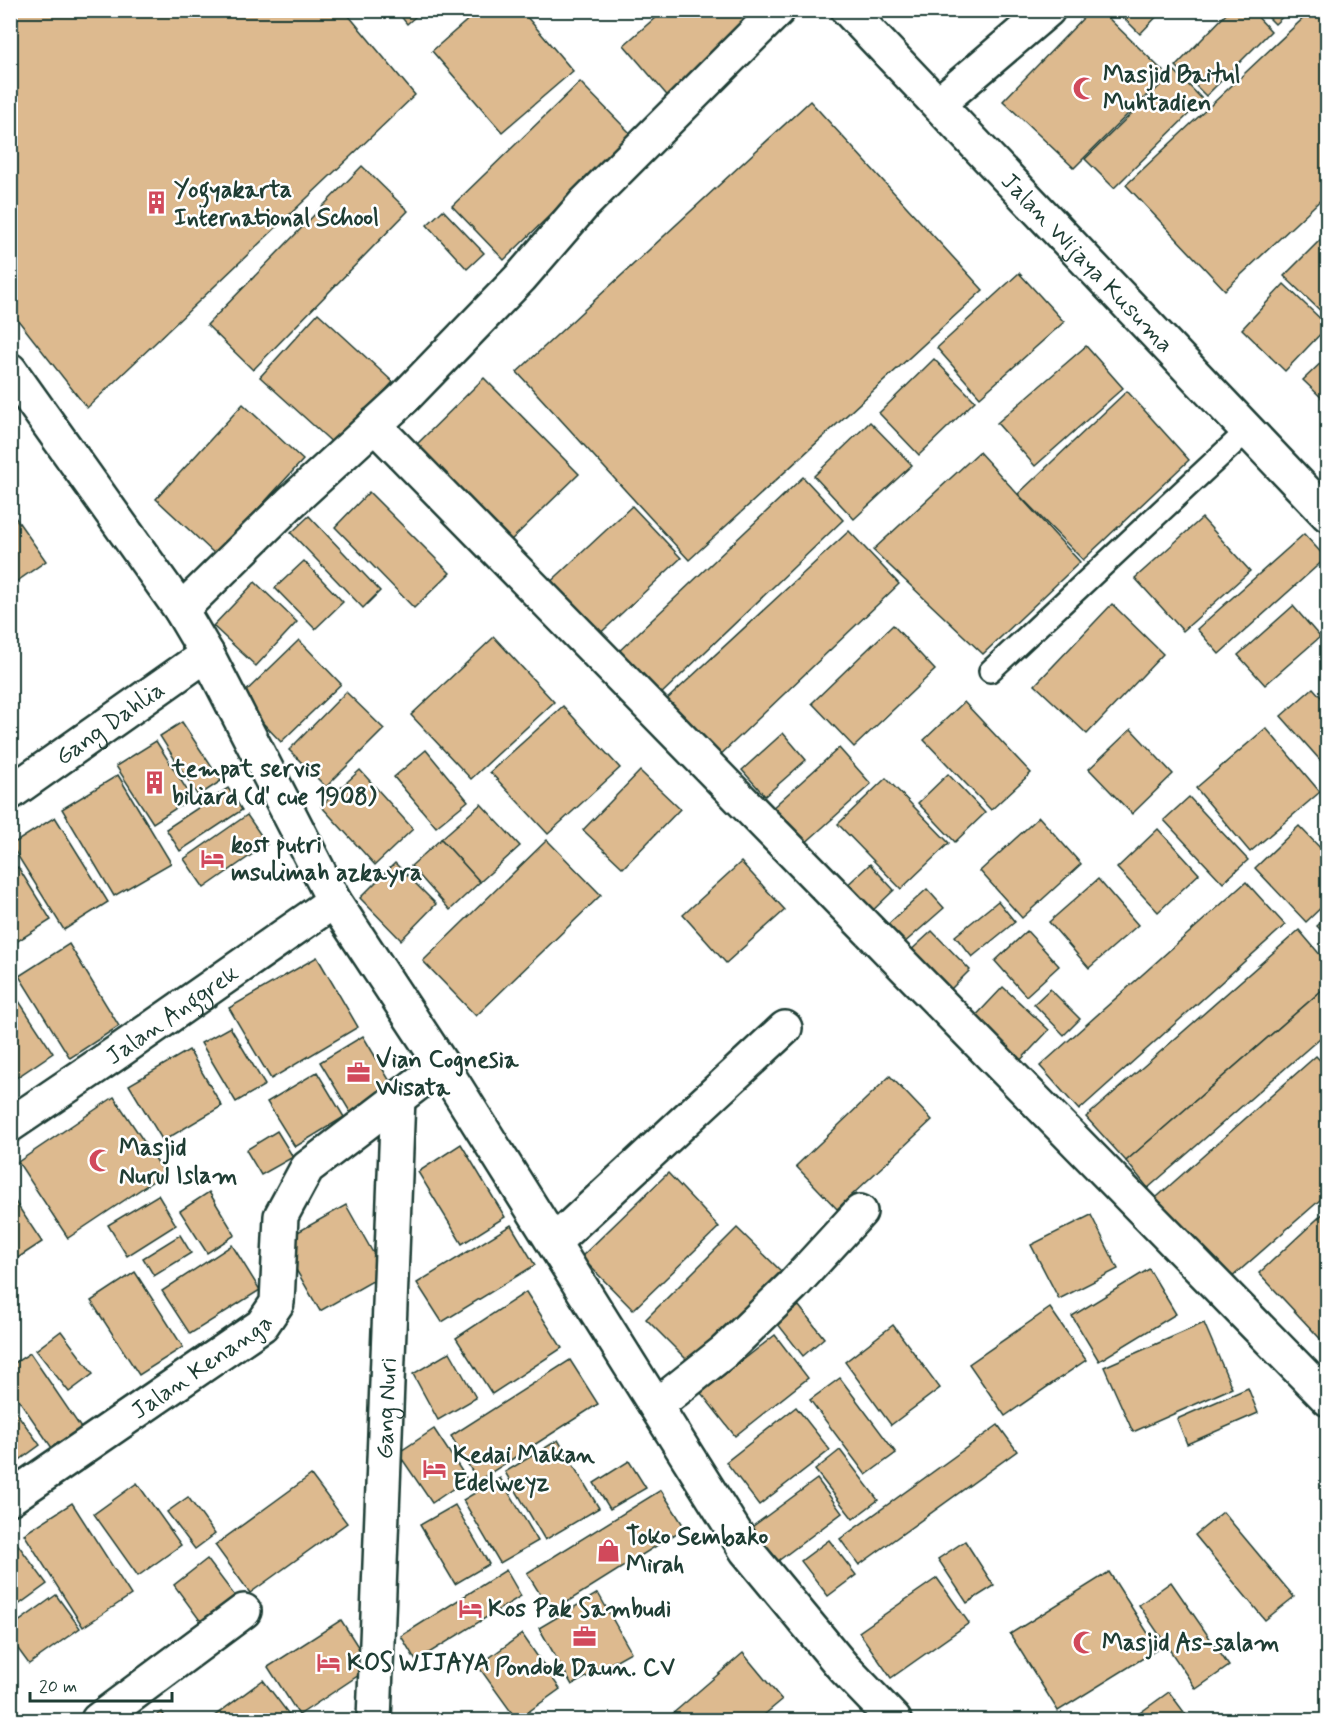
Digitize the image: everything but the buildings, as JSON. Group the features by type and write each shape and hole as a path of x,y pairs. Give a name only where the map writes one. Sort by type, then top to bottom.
{"street":[{"path":"182,610 290,503 404,398 520,277 584,204 778,10"},
{"name":"Jalan Wijaya Kusuma","path":"848,10 1328,514"},
{"path":"938,104 1048,10"},
{"path":"10,370 182,610 207,654 334,902 442,1065 746,1550 843,1667 894,1720"},
{"path":"374,425 1328,1400"},
{"name":"Gang Dahlia","path":"10,793 207,654"},
{"name":"Jalan Anggrek","path":"10,1125 334,902"},
{"path":"554,1242 785,1028"},
{"name":"Jalan Kenanga","path":"10,1498 262,1325 276,1303 281,1216 307,1168 442,1065"},
{"name":"Gang Nuri","path":"374,1720 398,1097"},
{"path":"656,1406 725,1351 793,1285 860,1212"},
{"path":"98,1720 244,1611"}],"lane":[{"path":"990,671 1248,430"}],"place":[{"name":"Masjid Baitul Muhtadien","path":"1085,88"},
{"name":"Yogyakarta International School","path":"156,203"},
{"name":"tempat servis biliard (d' cue 1908)","path":"154,782"},
{"name":"kost putri msulimah azkayra","path":"213,858"},
{"name":"Vian Cognesia Wisata","path":"358,1073"},
{"name":"Masjid Nurul Islam","path":"101,1161"},
{"name":"Kedai Makan Edelweyz","path":"435,1468"},
{"name":"Toko Sembako Mirah","path":"608,1550"},
{"name":"Kos Pak Sambudi","path":"470,1608"},
{"name":"Pondok Daun. CV","path":"585,1637"},
{"name":"Masjid As-salam","path":"1084,1642"},
{"name":"KOS WIJAYA","path":"329,1662"}]}
